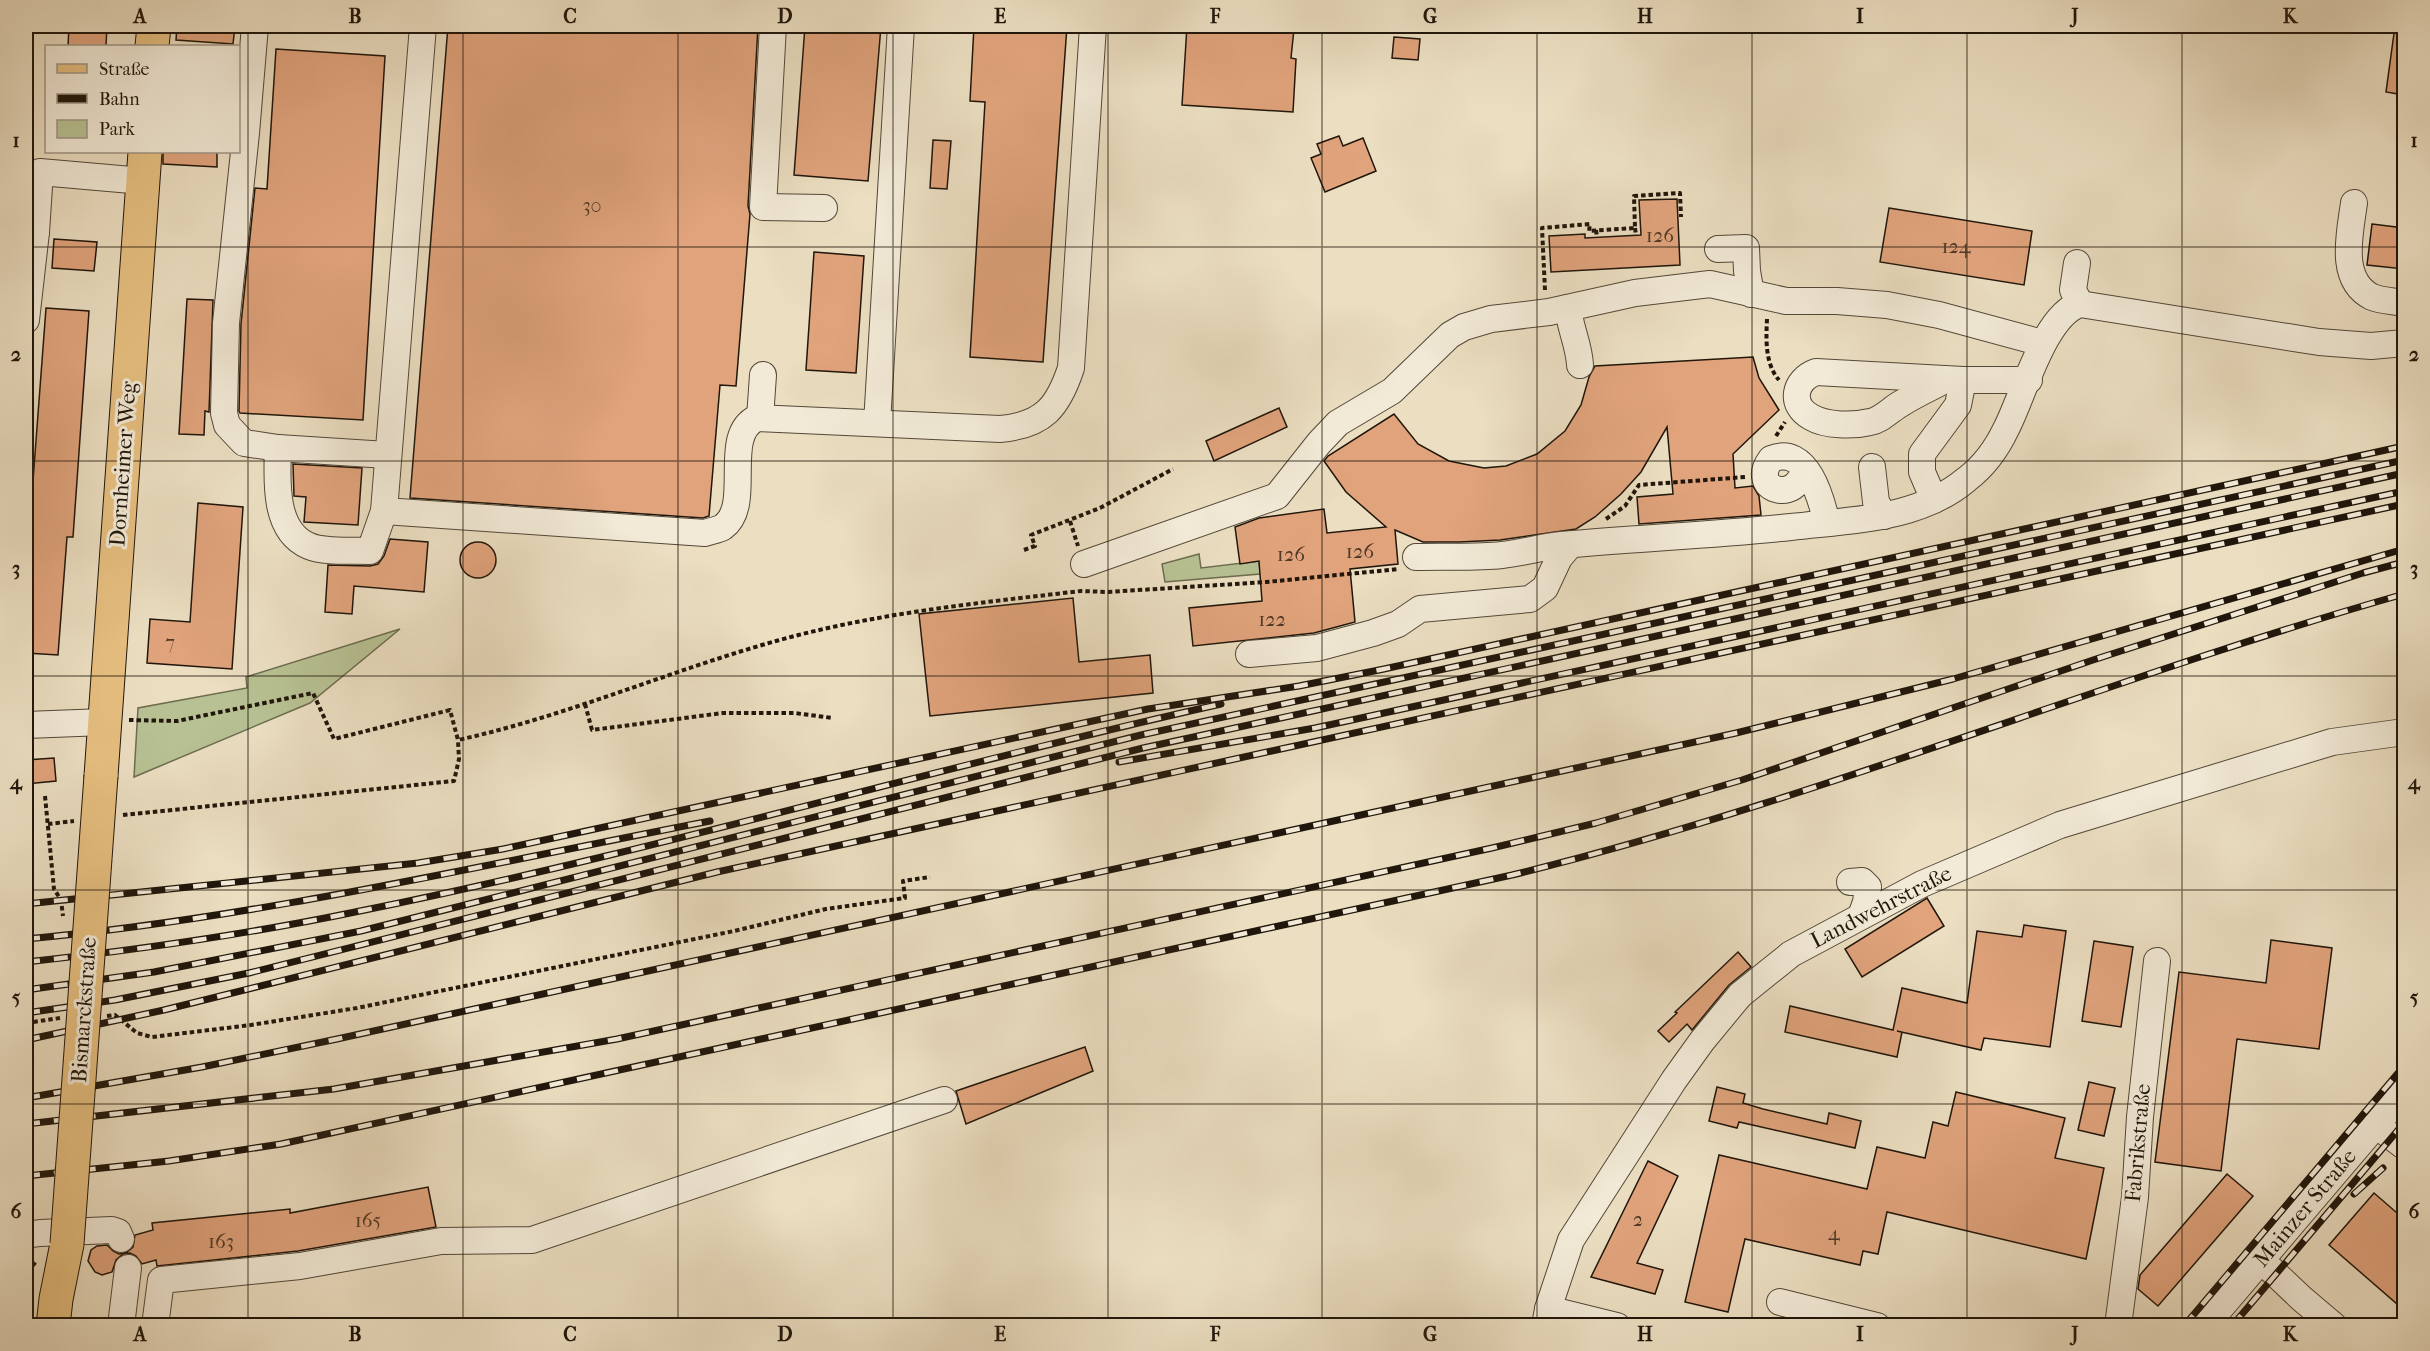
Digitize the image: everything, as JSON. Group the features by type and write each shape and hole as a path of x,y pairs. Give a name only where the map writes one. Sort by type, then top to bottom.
{"main road":[{"path":"152,45 154,26"},
{"name":"Dornheimer Weg","path":"101,776 112,721 144,166"},
{"name":"Bismarckstraße","path":"54,1326 56,1299 66,1245 101,776"},
{"name":"Bismarckstraße","path":"66,1245 70,1275 67,1326"}],"street":[{"path":"255,26 226,323 224,413 227,425 244,443 278,448 387,455"},
{"path":"278,448 278,489 284,518 297,538 309,546 370,551 384,511 423,26"},
{"path":"773,26 763,207 824,208"},
{"path":"877,423 901,26"},
{"path":"384,511 705,533 722,527 734,512 740,438 751,421 760,418 1013,428 1036,420 1054,407 1071,368 1094,26"},
{"path":"26,320 33,166 144,166"},
{"path":"2354,203 2348,253 2350,268 2364,291 2374,298 2404,303"},
{"path":"1718,249 1746,248 1751,294"},
{"path":"2077,263 2073,290 2080,304"},
{"path":"1084,564 1277,496 1318,443 1338,423 1392,391 1438,344 1464,327 1491,319 1568,308 1624,295 1710,284 1786,301 1837,301 1887,305 1939,315 2042,343"},
{"path":"1416,557 1501,555 1570,545 1827,523 1884,516 1934,500 1967,480 1988,458 2007,428 2029,380 2042,343 2066,311 2080,304 2319,342 2371,346 2404,343"},
{"path":"1568,308 1580,365"},
{"path":"1955,379 1900,404 1871,422 1835,424 1821,422 1809,416 1798,401 1797,392 1799,383 1805,376 1816,372 2029,380"},
{"path":"760,418 763,375"},
{"path":"1934,500 1922,472 1922,454 1958,405 1955,379"},
{"path":"1764,476 1766,466 1771,459 1787,455 1795,459 1814,482 1821,498 1827,523"},
{"path":"1872,467 1876,502 1884,516"},
{"path":"1249,654 1317,648 1398,624 1420,609 1530,598 1545,588 1559,558 1570,545"},
{"path":"26,725 112,721"},
{"name":"Landwehrstraße","path":"1546,1317 1571,1240 1702,1041 1740,995 1791,954 1933,879 2060,825 2332,742 2404,732"},
{"path":"1850,882 1862,881 1868,887 1861,916"},
{"name":"Fabrikstraße","path":"2118,1326 2135,1197 2140,1117 2157,961"},
{"name":"Mainzer Straße","path":"2205,1326 2404,1092"},
{"path":"121,1326 127,1275 161,1280 300,1266 441,1242 532,1240 944,1100"},
{"path":"2376,1125 2404,1146"},
{"path":"26,1235 112,1230 118,1232 121,1239"},
{"path":"2261,1260 2320,1321"},
{"path":"155,1326 161,1280"},
{"path":"1780,1302 1877,1326"},
{"path":"1546,1317 1617,1326"}],"path":[{"path":"1636,235 1634,196 1680,193 1681,218"},
{"path":"1545,288 1542,228 1590,224 1589,231 1635,228"},
{"path":"1596,230 1597,237"},
{"path":"1570,545 1624,506 1639,485 1764,476 1762,454 1798,401 1773,374 1766,345 1767,315 1751,294"},
{"path":"1024,550 1035,546 1031,535 1100,508 1173,469"},
{"path":"458,740 585,704 765,644 846,623 905,612 1081,591 1108,592 1266,582 1404,568 1416,557"},
{"path":"112,721 177,721 314,693 333,740 450,710 458,740 459,759 454,781 120,816"},
{"path":"585,704 592,730 723,713 794,713 832,718"},
{"path":"45,796 53,876"},
{"path":"48,824 75,821"},
{"path":"104,1016 115,1015 137,1033 152,1037 337,1012 734,932 826,909 905,898 903,881 930,877"},
{"path":"26,1023 61,1018"},
{"path":"26,1258 38,1267"}],"green space":[{"path":"1199,554 1201,568 1259,561 1260,574 1165,582 1162,564"},
{"path":"400,629 310,703 134,777 138,708 247,688 246,677"}],"building":[{"path":"69,26 107,26 106,45 68,45"},
{"path":"177,26 235,26 233,44 176,40"},
{"path":"448,26 758,26 748,206 750,214 736,386 720,385 709,516 703,518 410,498"},
{"path":"805,26 881,26 868,181 794,175"},
{"path":"974,26 1067,26 1043,362 970,357 985,102 970,101"},
{"path":"1187,26 1265,31 1265,27 1294,29 1291,58 1296,59 1293,112 1182,105"},
{"path":"2395,26 2404,26 2404,95 2386,92"},
{"path":"1394,37 1420,39 1418,60 1392,58"},
{"path":"276,49 385,56 363,420 240,413 239,411 241,324 255,188 267,189"},
{"path":"1339,136 1343,146 1363,138 1376,171 1325,192 1311,158 1321,154 1317,144"},
{"path":"933,140 951,141 947,189 930,188"},
{"path":"163,153 217,153 217,167 163,164"},
{"path":"1677,199 1680,265 1551,272 1549,236 1585,234 1585,238 1641,235 1639,200"},
{"path":"1889,208 2032,231 2024,285 1880,262"},
{"path":"2372,224 2404,228 2404,269 2367,265"},
{"path":"54,239 97,242 94,271 52,268"},
{"path":"814,252 864,256 856,373 806,370"},
{"path":"187,299 213,300 209,412 205,411 204,435 179,434"},
{"path":"46,308 89,311 73,537 67,537 58,655 26,653 26,534 29,534"},
{"path":"1753,357 1759,378 1779,410 1733,454 1735,488 1753,486 1759,496 1761,515 1639,524 1637,497 1673,494 1667,427 1641,472 1595,517 1576,529 1500,540 1459,542 1423,542 1395,530 1398,564 1350,569 1355,622 1314,633 1193,646 1189,608 1262,601 1259,561 1240,564 1235,527 1259,518 1324,509 1327,533 1386,527 1346,492 1324,461 1328,456 1394,414 1418,444 1449,461 1484,468 1506,466 1537,454 1565,431 1581,405 1589,377 1595,366"},
{"path":"1279,408 1287,427 1214,461 1206,441"},
{"path":"293,464 362,468 358,525 304,522 306,497 294,496"},
{"path":"198,503 243,507 232,669 147,663 150,619 190,622"},
{"path":"390,539 428,542 424,592 354,586 352,614 325,612 328,565 370,566 378,564 384,556"},
{"path":"478,542 491,547 496,560 491,573 478,578 465,573 460,560 465,547"},
{"path":"1073,598 1079,662 1150,655 1153,693 930,716 919,614"},
{"path":"54,758 56,781 26,784 26,760"},
{"path":"1927,898 1944,926 1862,977 1845,949"},
{"path":"2024,925 2066,931 2050,1047 1984,1038 1981,1050 1902,1032 1897,1057 1785,1032 1790,1006 1893,1030 1902,988 1967,1003 1977,931 2022,937"},
{"path":"2271,940 2332,948 2319,1049 2237,1039 2221,1171 2155,1162 2179,972 2266,983"},
{"path":"2094,941 2133,947 2121,1027 2082,1021"},
{"path":"1738,952 1751,967 1729,985 1692,1030 1687,1024 1669,1042 1658,1031"},
{"path":"1085,1047 1093,1071 966,1124 956,1091"},
{"path":"2089,1082 2115,1088 2104,1136 2078,1130"},
{"path":"1717,1087 1745,1094 1743,1103 1763,1109 1827,1124 1829,1113 1861,1121 1855,1148 1739,1122 1737,1128 1709,1121"},
{"path":"1956,1092 2065,1118 2055,1158 2104,1168 2086,1259 1887,1212 1878,1254 1863,1251 1860,1265 1745,1239 1728,1312 1685,1302 1719,1155 1867,1189 1877,1147 1925,1158 1933,1122 1948,1126"},
{"path":"1648,1161 1678,1176 1637,1263 1663,1270 1655,1294 1591,1277"},
{"path":"2227,1174 2253,1196 2158,1306 2138,1289 2140,1275"},
{"path":"428,1187 436,1227 298,1251 157,1266 156,1260 142,1264 136,1256 130,1253 123,1254 116,1260 112,1272 102,1275 95,1272 88,1261 91,1250 97,1246 107,1245 119,1254 127,1252 133,1247 135,1235 153,1230 152,1223 290,1209 290,1213"},
{"path":"2374,1193 2404,1219 2404,1310 2329,1245"}],"railway":[{"path":"26,904 418,863 503,849 1148,709 1299,686 1384,669 2404,446"},
{"path":"26,990 154,972 361,931 1141,735 2404,460"},
{"path":"26,1013 115,1000 249,973 1143,748 2404,473"},
{"path":"1119,762 1315,728 2404,491"},
{"path":"26,1040 164,1010 717,872 2404,504"},
{"path":"26,1098 202,1067 337,1039 1736,733 1953,679 2404,549"},
{"path":"26,1124 334,1089 617,1039 1492,848 1596,823 1742,780 2093,660 2363,573 2404,562"},
{"path":"26,1176 169,1161 281,1144 1512,875 1737,812 2181,663 2404,594"},
{"path":"26,962 152,947 235,934 468,888 1221,704"},
{"path":"26,939 112,930 283,904 710,821"},
{"path":"2184,1326 2404,1066"},
{"path":"2232,1326 2404,1123"},
{"path":"2354,1194 2383,1168"}]}
